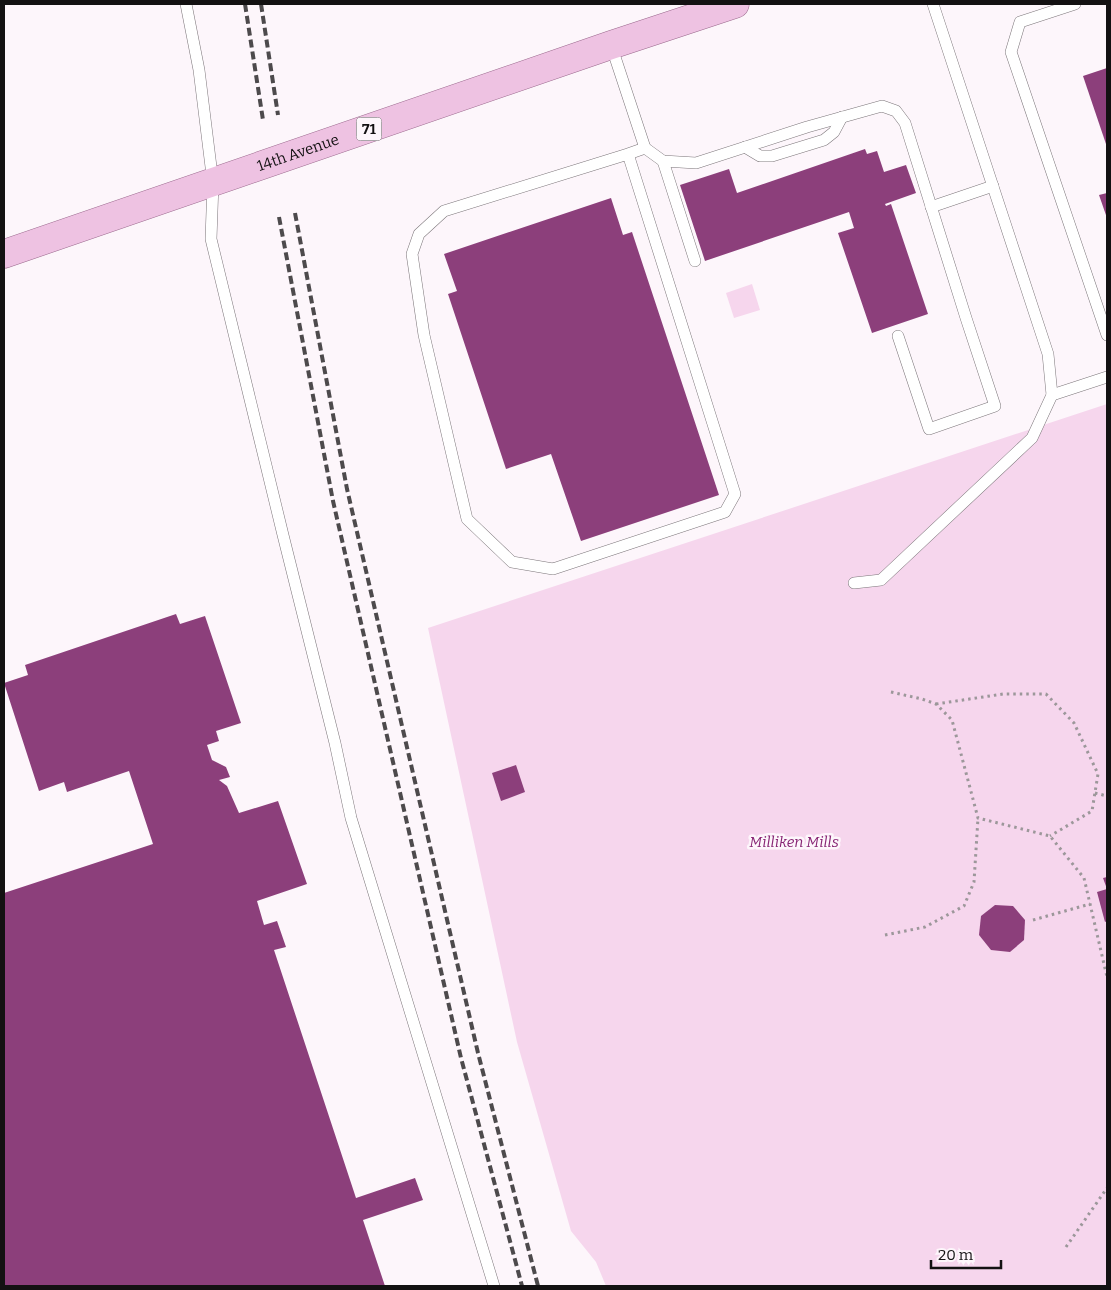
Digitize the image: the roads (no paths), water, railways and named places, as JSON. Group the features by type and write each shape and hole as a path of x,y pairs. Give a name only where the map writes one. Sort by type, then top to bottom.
{"main road":[{"name":"14th Avenue","path":"4,254 735,4"}],"lane":[{"path":"186,4 199,70 213,183 211,239 282,535 335,743 351,818 494,1286"},
{"path":"854,582 881,580 1032,438 1052,395 1048,354 933,4"},
{"path":"1075,4 1020,22 1011,52 1107,335"},
{"path":"611,45 646,148 663,161 696,163 842,116 882,106 896,111 905,123 995,406 929,429 898,336"},
{"path":"745,147 760,156 772,156 824,140 834,132 842,116"},
{"path":"628,154 736,494 725,512 553,569 512,562 467,519 424,335 412,254 419,234 444,211 646,148"},
{"path":"663,161 695,261"},
{"path":"931,207 993,186"},
{"path":"1052,395 1107,378"}],"railway":[{"path":"245,4 263,120"},
{"path":"261,4 278,115"},
{"path":"295,213 347,489 478,1053 538,1286"},
{"path":"279,217 333,501 461,1058 522,1286"}],"park label":[{"name":"Milliken Mills","path":"794,842"}]}
